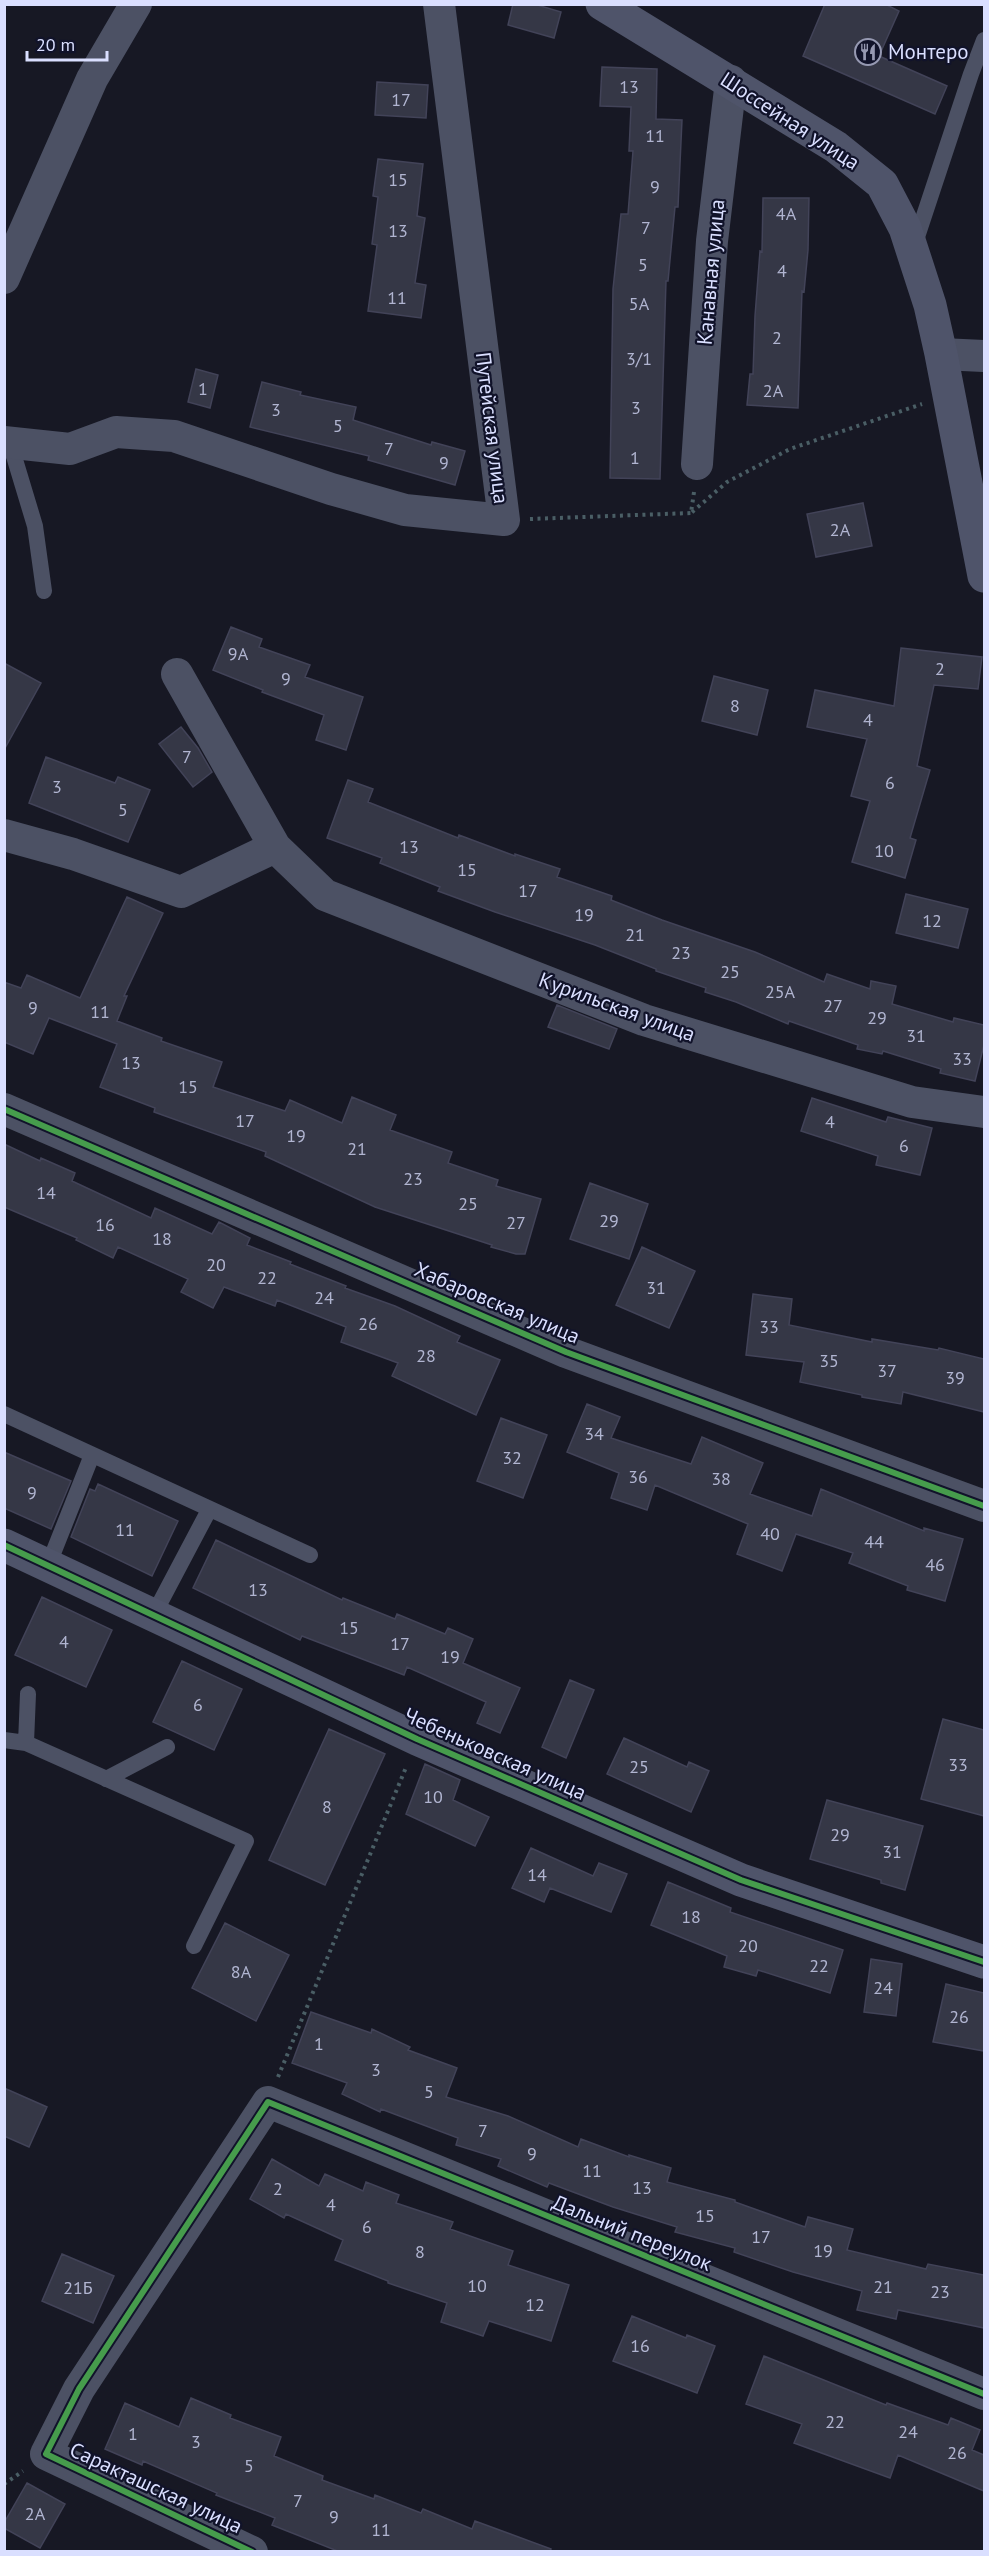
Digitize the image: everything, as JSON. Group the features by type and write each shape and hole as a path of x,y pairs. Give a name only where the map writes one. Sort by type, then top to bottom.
{"street":[{"path":"4,278 92,79 136,4"},
{"name":"Путейская улица","path":"7,442 70,449 116,432 174,436 331,489 405,510 504,520 439,4"},
{"name":"Шоссейная улица","path":"602,4 836,147 882,184 905,228 913,249 941,354 984,576"},
{"name":"Канавная улица","path":"697,464 712,242 731,81"},
{"path":"941,354 984,356"},
{"name":"Курильская улица","path":"177,674 274,847 325,895 644,1020 912,1102 984,1112"},
{"path":"4,835 73,854 181,892 274,847"},
{"name":"Хабаровская улица","path":"4,1109 566,1352 984,1506"},
{"name":"Чебеньковская улица","path":"4,1545 417,1739 741,1880 984,1962"},
{"name":"Дальний переулок","path":"268,2102 984,2394"},
{"name":"Саракташская улица","path":"252,2552 46,2454 79,2389 268,2102"}],"lane":[{"path":"913,249 978,76 984,40"},
{"path":"7,442 35,526 44,591"},
{"path":"4,1414 310,1555"},
{"path":"48,1566 92,1455"},
{"path":"153,1616 209,1510"},
{"path":"26,1743 28,1694"},
{"path":"4,1740 26,1743 246,1841 194,1946"},
{"path":"106,1779 167,1747"}],"path":[{"path":"504,520 691,513 727,482 790,449 948,396"},
{"path":"691,513 697,464"},
{"path":"268,2102 417,1739"}],"building":[{"path":"513,4 534,4 561,12 554,38 508,25"},
{"path":"825,4 885,4 899,11 879,56 947,86 935,114 803,56"},
{"path":"602,67 657,69 656,119 682,120 678,207 675,207 668,281 666,281 660,479 610,478 613,289 621,214 628,214 633,151 629,151 631,107 600,106"},
{"path":"377,82 428,85 426,118 375,115"},
{"path":"378,159 423,164 417,216 425,218 415,283 426,285 421,318 368,311 377,245 372,244 378,197 373,196"},
{"path":"763,198 809,198 808,250 804,292 802,291 798,408 747,405 750,374 753,374 755,316 760,251 762,252"},
{"path":"196,369 218,375 210,408 188,402"},
{"path":"262,382 301,392 300,395 356,407 353,420 431,445 432,442 465,451 455,485 368,460 369,456 250,427"},
{"path":"863,503 872,546 816,557 807,514"},
{"path":"231,627 262,639 259,647 310,665 305,677 363,697 346,750 316,740 324,715 262,692 263,690 213,670"},
{"path":"901,648 982,657 978,689 934,685 917,766 930,770 910,838 916,840 905,878 852,862 870,801 851,796 867,739 807,727 815,690 894,706"},
{"path":"4,663 41,683 4,750"},
{"path":"714,676 768,690 757,735 702,721"},
{"path":"181,727 198,748 212,772 193,787 159,744"},
{"path":"46,757 115,783 118,777 150,790 128,842 29,803"},
{"path":"348,780 373,789 368,802 458,838 459,835 515,856 515,854 560,869 557,877 612,896 611,900 662,920 755,952 824,982 827,974 870,989 871,981 896,986 892,1004 953,1022 954,1018 984,1025 984,1045 975,1081 940,1073 941,1069 883,1051 882,1054 857,1049 858,1045 789,1021 788,1024 736,1002 705,992 706,988 656,971 656,969 595,945 438,891 440,887 380,863 382,858 327,838"},
{"path":"906,894 968,909 958,948 896,933"},
{"path":"127,897 163,913 124,996 127,996 117,1021 162,1038 161,1041 222,1062 213,1087 285,1111 290,1100 342,1123 352,1097 396,1115 390,1130 452,1152 448,1163 498,1180 496,1186 541,1199 525,1254 516,1254 491,1247 492,1245 375,1207 265,1156 266,1152 154,1112 155,1108 100,1087 117,1044 49,1018 33,1054 4,1042 4,982 21,988 27,975 80,998"},
{"path":"557,1005 617,1029 609,1049 548,1027"},
{"path":"812,1098 886,1122 888,1117 932,1128 920,1175 876,1165 878,1156 801,1131"},
{"path":"4,1144 40,1161 41,1158 75,1173 72,1181 151,1218 155,1208 212,1234 219,1222 250,1238 247,1245 346,1286 345,1288 395,1306 460,1336 457,1342 500,1360 476,1415 392,1376 398,1363 341,1342 346,1327 277,1300 275,1306 224,1287 213,1308 181,1292 188,1279 118,1247 113,1258 76,1240 77,1238 4,1207"},
{"path":"590,1183 648,1204 629,1259 570,1239"},
{"path":"642,1247 695,1271 669,1328 616,1305"},
{"path":"753,1294 792,1299 789,1325 872,1342 872,1339 938,1350 939,1348 984,1359 984,1412 903,1392 901,1404 862,1397 862,1395 800,1382 804,1362 746,1355"},
{"path":"587,1404 620,1417 611,1438 691,1464 702,1437 763,1463 750,1494 812,1516 821,1489 924,1531 924,1528 963,1539 945,1601 907,1590 908,1586 849,1563 853,1553 796,1534 782,1571 737,1554 748,1524 655,1485 647,1510 611,1498 619,1473 567,1452"},
{"path":"501,1418 547,1435 523,1498 477,1481"},
{"path":"4,1452 71,1481 51,1529 4,1508"},
{"path":"98,1484 178,1521 152,1576 71,1537 90,1489 95,1491"},
{"path":"216,1540 342,1600 343,1598 395,1619 397,1614 445,1634 448,1628 473,1639 463,1663 520,1688 500,1733 477,1723 486,1702 407,1667 404,1675 302,1636 300,1640 193,1588"},
{"path":"42,1597 112,1630 86,1687 15,1655"},
{"path":"182,1661 242,1689 214,1750 153,1722"},
{"path":"570,1680 594,1690 566,1758 542,1747"},
{"path":"943,1719 984,1730 984,1816 921,1799"},
{"path":"329,1729 385,1754 325,1885 269,1860"},
{"path":"624,1738 687,1767 689,1762 709,1771 691,1812 607,1774"},
{"path":"425,1764 460,1780 453,1800 489,1817 475,1846 406,1814"},
{"path":"827,1800 923,1826 905,1890 881,1883 881,1880 810,1859"},
{"path":"531,1848 593,1876 599,1863 627,1874 611,1912 550,1888 544,1902 512,1888"},
{"path":"668,1882 731,1908 730,1912 843,1950 830,1993 758,1970 756,1976 724,1967 727,1956 651,1925"},
{"path":"225,1923 289,1955 256,2021 192,1988"},
{"path":"871,1959 902,1964 896,2016 864,2012"},
{"path":"946,1984 984,1993 984,2051 933,2042"},
{"path":"311,2012 371,2033 372,2029 410,2047 408,2050 457,2068 446,2097 508,2116 578,2147 581,2139 629,2157 629,2155 671,2168 667,2182 735,2200 735,2202 805,2227 808,2217 853,2229 847,2250 926,2269 928,2264 984,2275 984,2328 898,2310 896,2319 857,2310 862,2291 793,2272 734,2252 735,2248 675,2232 677,2227 613,2207 549,2183 547,2187 498,2166 501,2159 456,2145 458,2138 381,2109 380,2112 342,2094 347,2083 292,2063"},
{"path":"4,2088 47,2107 29,2147 4,2136"},
{"path":"272,2159 319,2186 325,2174 363,2191 366,2182 399,2195 396,2203 453,2222 450,2229 513,2251 508,2265 569,2285 551,2341 489,2321 483,2336 441,2322 447,2303 388,2283 388,2281 335,2260 343,2240 286,2214 284,2218 250,2199"},
{"path":"62,2254 114,2276 93,2323 42,2301"},
{"path":"632,2316 686,2338 687,2335 715,2346 697,2393 613,2361"},
{"path":"764,2356 886,2405 887,2403 948,2425 951,2418 980,2430 972,2450 984,2455 984,2491 898,2455 890,2478 794,2443 802,2424 746,2404"},
{"path":"191,2398 231,2415 230,2418 281,2437 274,2456 323,2476 322,2480 374,2499 375,2495 421,2513 423,2509 472,2529 475,2521 551,2549 550,2552 340,2552 272,2525 275,2518 216,2495 217,2493 143,2461 142,2465 105,2449 125,2403 179,2427"},
{"path":"27,2483 65,2504 40,2548 4,2528 4,2523"}],"cycle path":[{"path":"4,1109 566,1352 984,1506"},
{"path":"4,1545 417,1739 741,1880 984,1962"},
{"path":"252,2552 46,2454 79,2389 268,2102 984,2394"}],"place":[{"name":"Монтеро","path":"868,52"}]}
